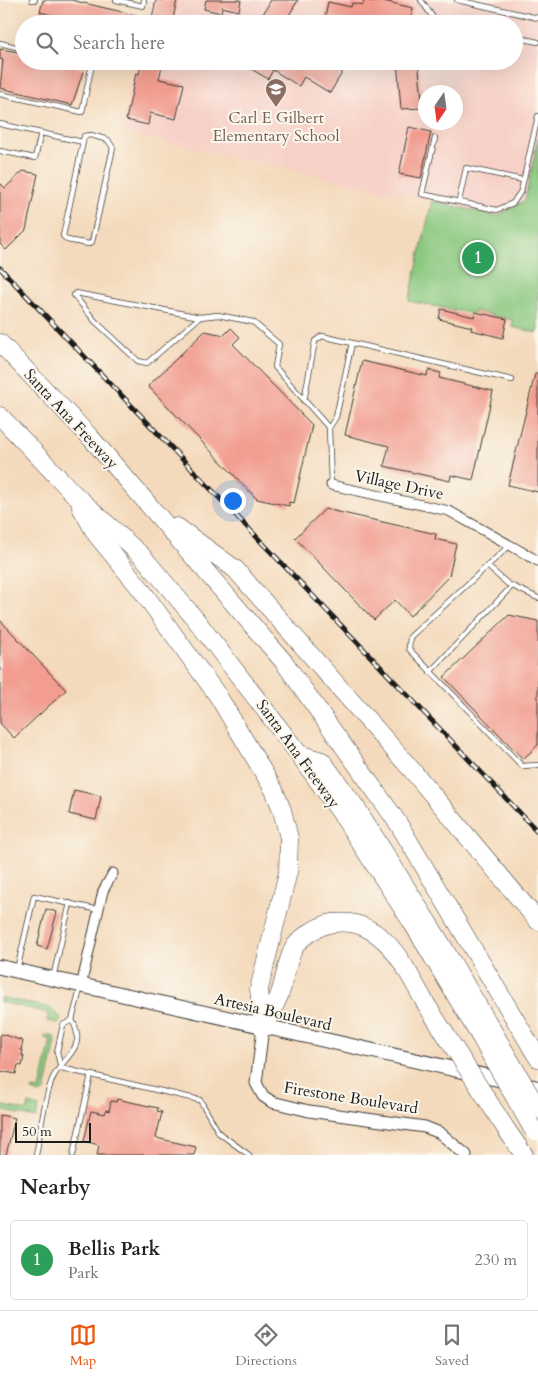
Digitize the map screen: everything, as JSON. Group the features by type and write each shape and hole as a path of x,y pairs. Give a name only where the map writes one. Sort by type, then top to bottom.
{"highway":[{"name":"Santa Ana Freeway","path":"0,343 91,438 284,662 387,807 538,1058"},
{"name":"Santa Ana Freeway","path":"0,416 73,493 143,557 196,620 299,754 341,813 485,1032 536,1133"},
{"path":"73,493 96,534 157,610 218,696 274,790 282,810 289,838 288,872 259,989 263,1028"},
{"path":"153,509 235,569 399,755 538,921"},
{"path":"263,1028 280,993 287,963 296,945 307,934 327,924 360,924 380,934 389,944 524,1155"},
{"path":"485,1032 538,1109"}],"main road":[{"name":"Artesia Boulevard","path":"0,967 263,1028 538,1088"}],"street":[{"name":"Village Drive","path":"331,485 450,511 538,561"},
{"path":"81,986 103,891 113,873"},
{"name":"Firestone Boulevard","path":"263,1028 256,1083 263,1096 272,1102 309,1111 425,1127 440,1133 466,1155"}],"lane":[{"path":"116,0 143,6 144,0"},
{"path":"421,0 431,15"},
{"path":"457,0 538,18"},
{"path":"523,39 538,42"},
{"path":"0,43 15,46"},
{"path":"0,94 82,112 91,70"},
{"path":"435,138 422,194 497,210 513,203 521,191 538,116"},
{"path":"0,124 83,142"},
{"path":"0,151 35,158 41,133"},
{"path":"91,135 108,140 113,148 92,242 88,244 67,240 63,236 83,142 84,136 91,135"},
{"path":"459,201 466,168 523,180"},
{"path":"200,317 147,363 138,361 95,321 74,295 76,293 200,317 218,315 253,322 279,344 275,366 329,428"},
{"path":"304,401 315,341 322,336 512,380"},
{"path":"331,485 329,428 336,416 352,343"},
{"path":"510,545 410,637 409,649 522,766 538,765"},
{"path":"487,566 512,586 538,598"},
{"path":"430,672 512,586"},
{"path":"17,971 34,896 99,910"},
{"path":"53,979 70,904"},
{"path":"36,1155 52,1079 72,1055 78,1030 72,1020 81,986"},
{"path":"61,1068 57,1052 63,1025 72,1020"},
{"path":"61,1068 200,1100 219,1133 249,1155"},
{"path":"73,1155 91,1075"}],"shaded area":[{"name":"Carl E Gilbert Elementary School","path":"150,0 538,0 538,138 525,200 498,216 121,132 135,70 523,70 523,15 147,15"}],"green space":[{"path":"538,138 538,333 512,327 513,320 474,311 473,314 409,301 432,201 498,216 525,200"},
{"path":"0,997 50,1008 61,1018 59,1023 47,1021 48,1013 0,1002"},
{"path":"45,1035 54,1037 56,1042 45,1091 40,1094 32,1091 33,1089 40,1090 51,1040 45,1038"},
{"path":"29,1104 39,1107 36,1118 0,1110 0,1105 27,1111"}],"building":[{"path":"43,0 71,0 135,15 51,15 40,12"},
{"path":"156,0 177,0 174,15 153,15"},
{"path":"206,0 241,0 239,11 222,7 221,13 204,9"},
{"path":"271,0 298,0 289,15 263,15"},
{"path":"364,0 376,2 379,0 413,8 411,15 326,15 328,2 351,7 352,3 363,5"},
{"path":"0,49 15,52 15,70 84,70 72,105 0,88 3,60 0,59"},
{"path":"140,70 161,70 159,79 184,84 176,119 150,113 148,125 126,120 136,73 139,74"},
{"path":"253,70 273,70 268,79"},
{"path":"273,70 344,70 330,93 304,77 299,86"},
{"path":"398,70 419,70 421,85 418,85 418,108 401,109"},
{"path":"409,127 431,132 421,178 399,174"},
{"path":"23,171 38,174 26,230 6,250 0,244 0,183 5,188"},
{"path":"441,309 474,317 475,312 507,319 503,338 471,330 472,327 439,319"},
{"path":"231,328 240,337 233,344 312,425 294,503 289,502 289,506 257,499 148,386 205,331 224,335"},
{"path":"362,361 427,376 428,370 441,373 439,378 493,391 473,480 451,475 450,481 384,466 389,446 345,435"},
{"path":"535,374 538,374 538,492 508,485"},
{"path":"325,509 436,534 435,539 456,544 449,576 410,616 395,600 374,620 295,538"},
{"path":"509,615 538,621 538,745 523,759 444,677"},
{"path":"0,620 66,690 14,738 0,723"},
{"path":"74,790 101,796 96,820 69,814"},
{"path":"46,909 57,912 47,949 37,946"},
{"path":"2,1034 23,1041 21,1050 23,1050 22,1056 24,1056 22,1066 18,1065 16,1074 0,1071 0,1036"},
{"path":"117,1099 158,1108 157,1111 162,1112 156,1138 196,1147 194,1155 97,1155 99,1145 84,1141 91,1111 105,1114 106,1110 109,1111 111,1101 116,1102"},
{"path":"0,1115 15,1118 6,1155 0,1155"}],"railway":[{"path":"0,268 538,832"}],"place":[{"name":"Carl E Gilbert Elementary School","path":"276,108"},
{"name":"Bellis Park","path":"478,258"}]}
